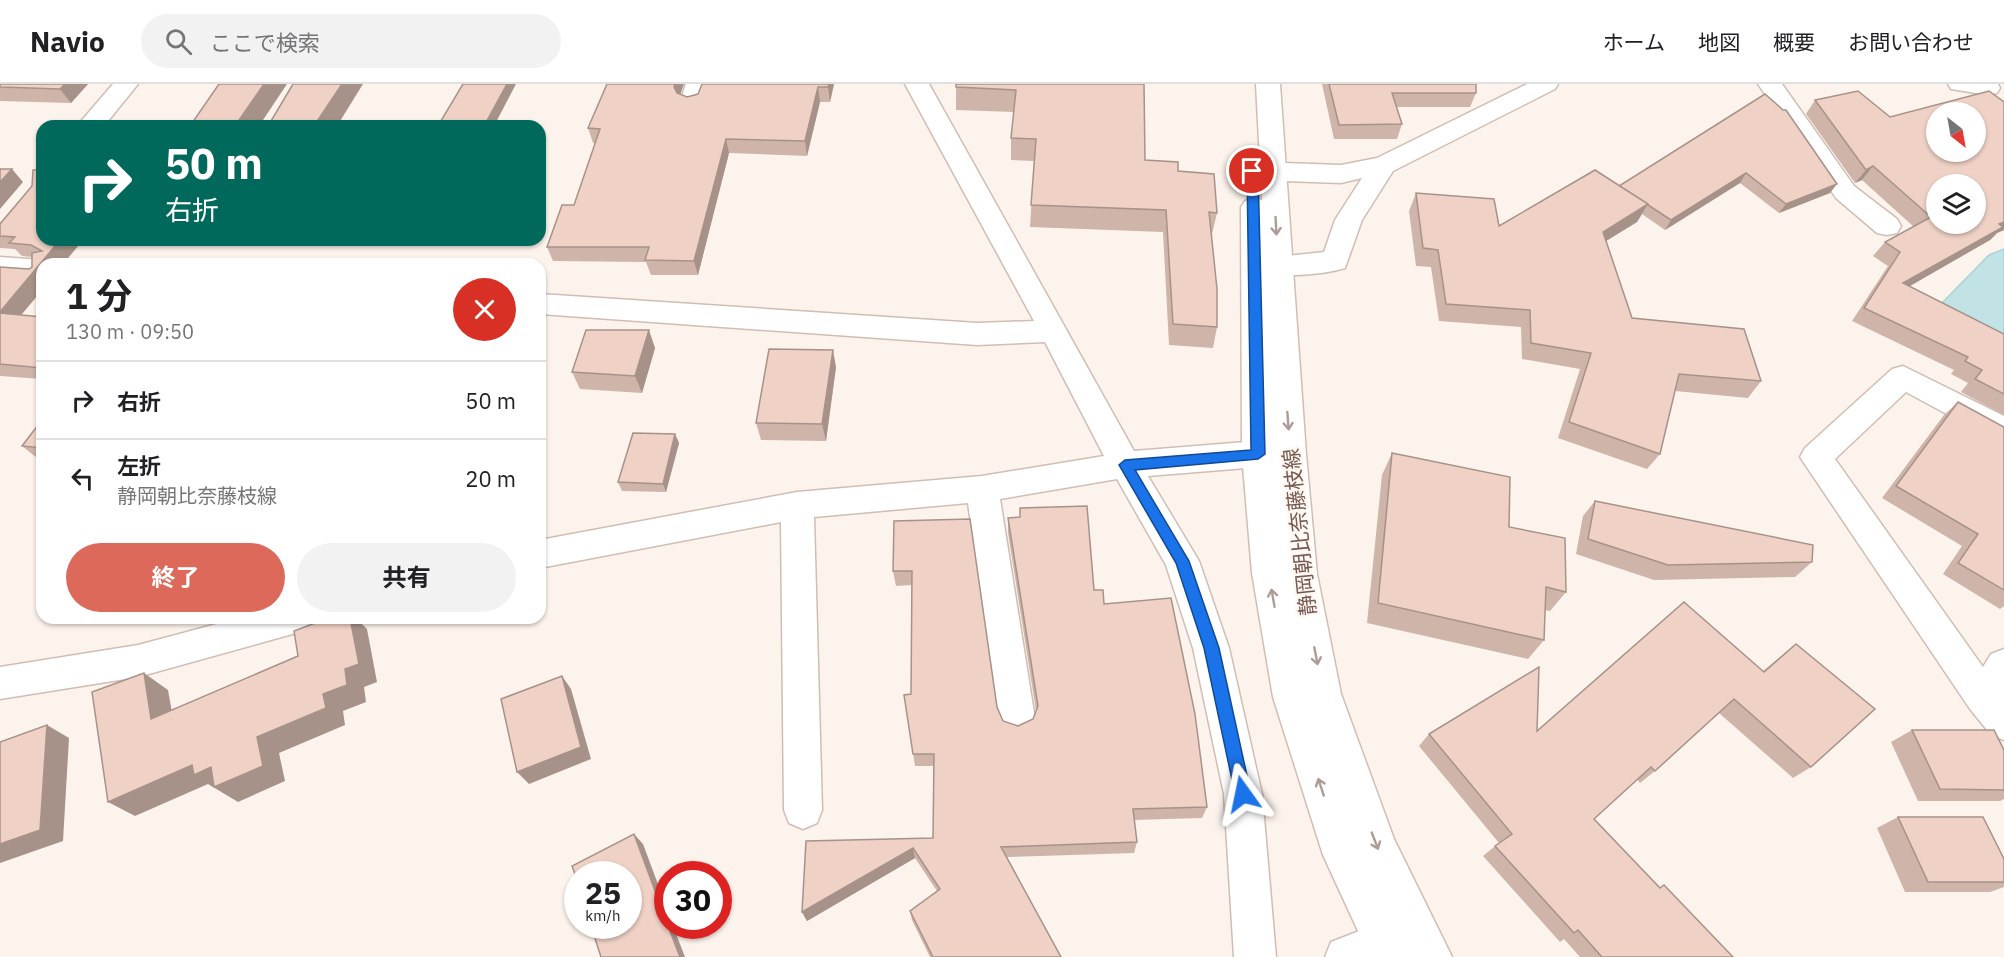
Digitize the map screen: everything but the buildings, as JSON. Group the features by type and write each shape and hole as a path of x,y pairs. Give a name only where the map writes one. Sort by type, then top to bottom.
{"street":[{"path":"95,120 126,84"},
{"path":"916,84 1054,331 1125,465 1182,561 1211,648 1243,794 1255,957"},
{"name":"静岡朝比奈藤枝線","path":"1247,84 1278,265 1300,574 1323,694 1377,847 1407,948"},
{"name":"静岡朝比奈藤枝線","path":"1268,84 1263,172 1258,454 1269,573 1291,697 1343,855 1407,948"},
{"path":"1263,172 1341,174 1384,165 1546,84"},
{"path":"1770,84 1845,192 1887,226"},
{"path":"1960,84 1991,90"},
{"path":"1278,265 1335,261 1349,220 1384,165"},
{"path":"0,267 36,270"},
{"path":"546,304 977,334 1054,331"},
{"path":"1994,710 1816,458 1903,377 2004,430"},
{"path":"546,553 797,505 982,489 1125,465 1258,454 1290,454"},
{"path":"982,489 1017,719"},
{"path":"797,505 803,810"},
{"path":"0,683 138,662 274,624"},
{"path":"1994,710 2004,665"},
{"path":"1346,957 1407,948"}],"water":[{"path":"2004,249 2004,336 1942,303 1989,255"}],"route":[{"path":"1243,794 1211,648 1182,561 1125,465 1258,454 1252,171"}]}
